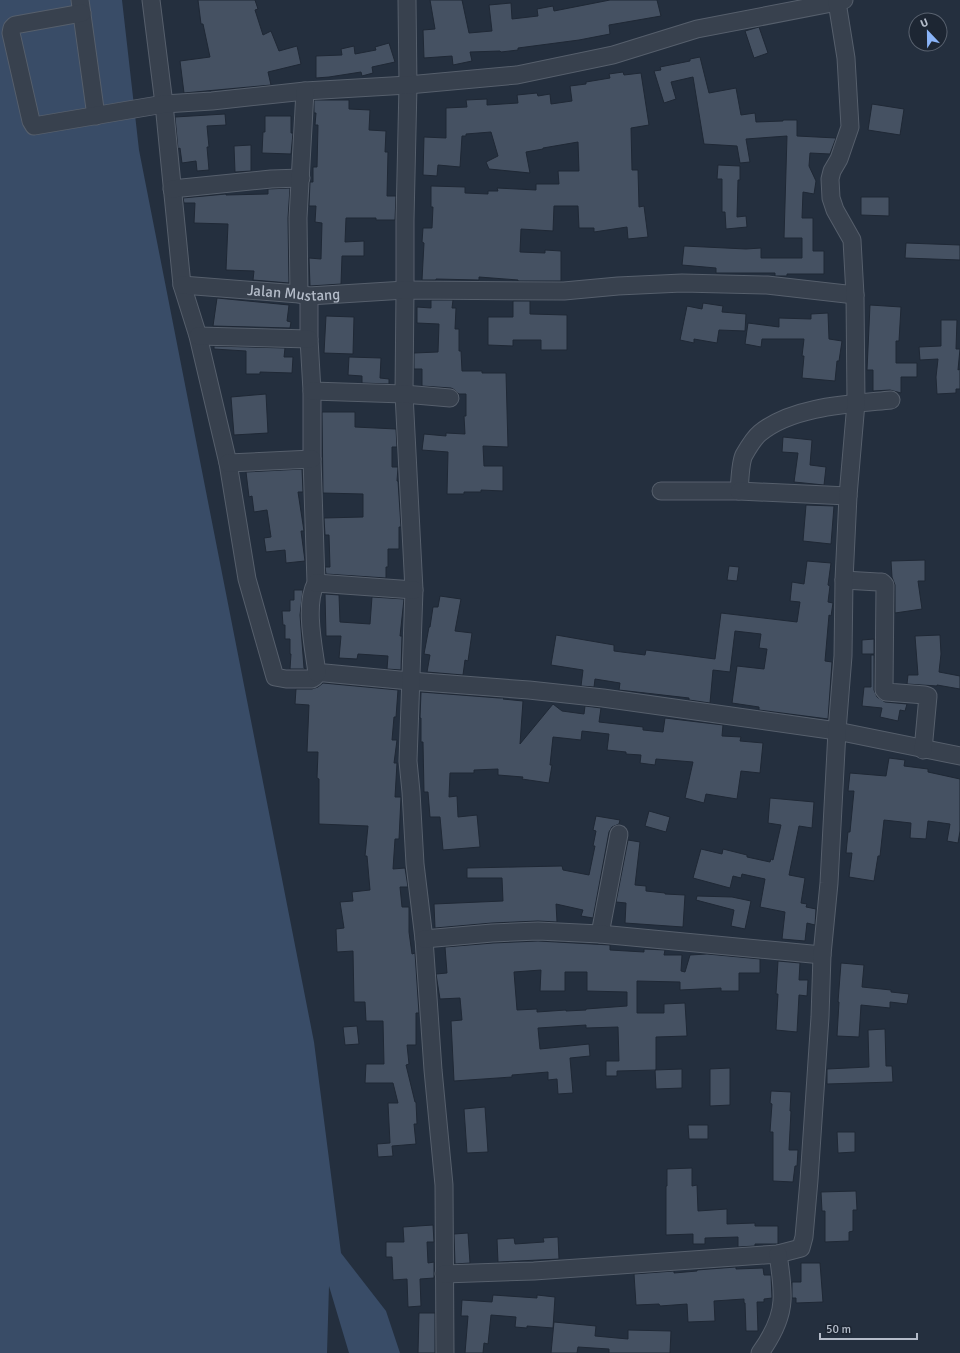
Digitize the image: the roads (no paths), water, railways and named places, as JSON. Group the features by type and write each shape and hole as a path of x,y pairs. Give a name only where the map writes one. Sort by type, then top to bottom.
{"street":[{"path":"151,0 164,104 182,285 198,336 228,463 247,579 275,677 286,679 312,679 317,673 310,620 310,603 313,588 316,583 312,459 312,391 309,339 298,218 304,91"},
{"path":"407,0 408,86 404,264 404,394 414,590 408,761 414,864 424,939 433,1070 444,1185 445,1353"},
{"path":"96,116 81,7 15,25 12,28 11,33 31,121 34,126 96,116 164,104 212,101 304,91 408,86 517,75 613,54 697,30 840,1 846,58 850,127 839,159 832,171 830,179 831,198 835,210 852,240 855,295 856,403 848,496 844,580 843,656 837,731 829,883 822,955 820,1017 804,1237 801,1248 778,1254 534,1271 444,1274"},
{"path":"172,189 264,179 301,178"},
{"name":"Jalan Mustang","path":"182,285 304,295 405,290 564,290 682,283 767,285 855,295"},
{"path":"198,336 309,339"},
{"path":"312,391 404,394 450,398"},
{"path":"739,491 743,456 758,434 777,421 803,412 856,403 891,400"},
{"path":"228,463 312,459"},
{"path":"661,491 739,491 848,496"},
{"path":"844,580 882,582 885,585 884,690 886,692 928,696 923,750"},
{"path":"316,583 414,590"},
{"path":"317,673 529,690 596,698 837,731 923,750 960,756"},
{"path":"600,934 619,834"},
{"path":"424,939 492,933 538,931 600,934 822,955"},
{"path":"760,1353 780,1315 782,1285 778,1254"}],"water":[{"path":"0,0 122,0 139,150 314,1042 341,1253 386,1311 400,1353 349,1353 329,1286 327,1353 0,1353"}]}
